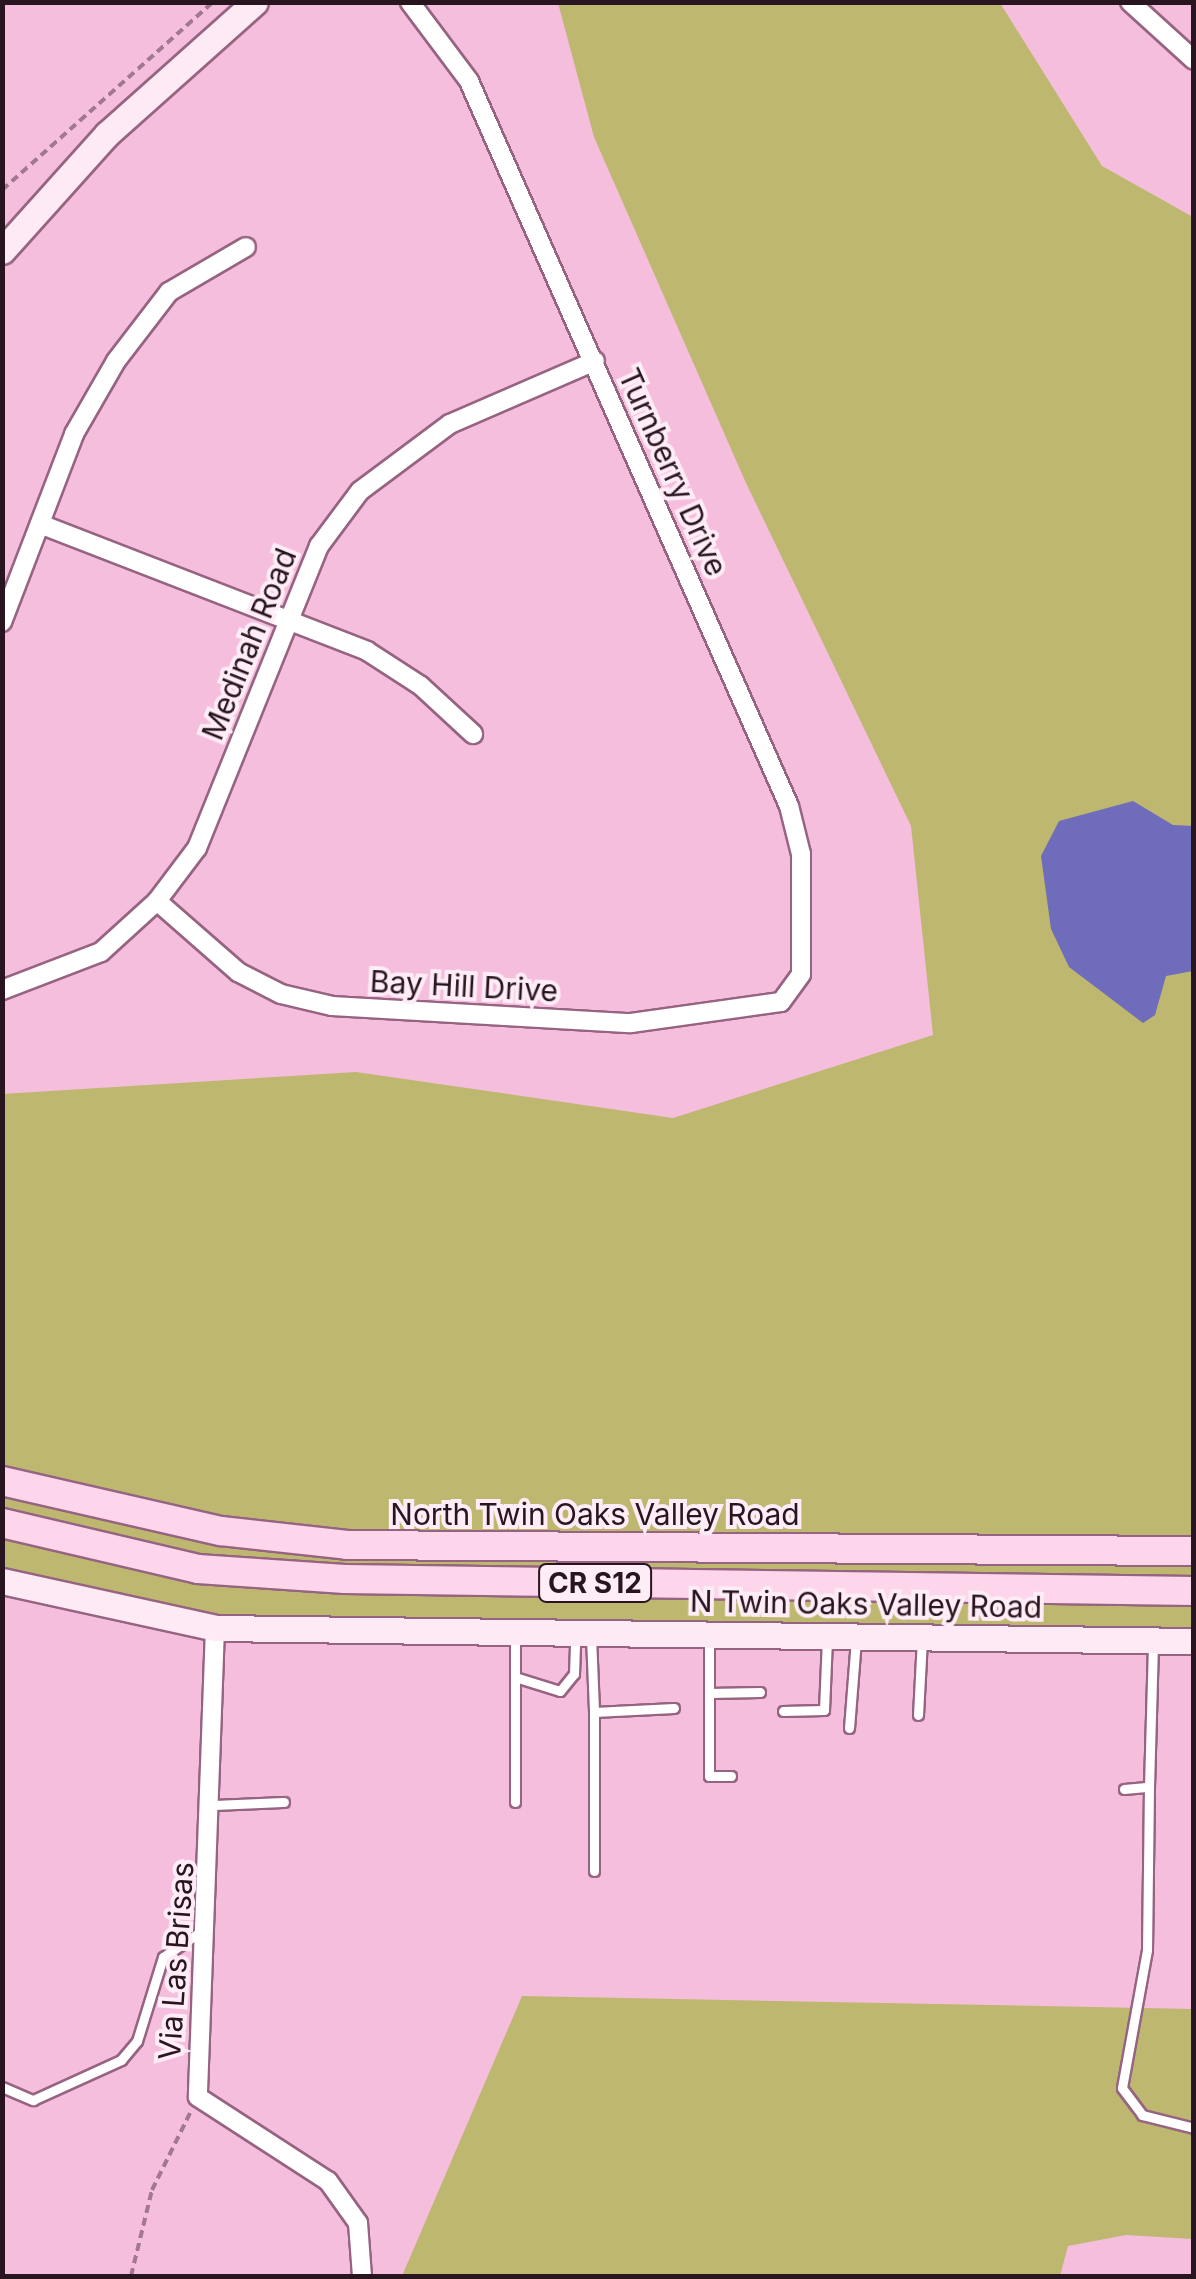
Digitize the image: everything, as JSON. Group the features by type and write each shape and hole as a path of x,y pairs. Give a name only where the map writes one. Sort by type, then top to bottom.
{"main road":[{"name":"North Twin Oaks Valley Road","path":"2,1481 109,1510 347,1545 1194,1551"},
{"path":"2,1500 48,1513 109,1510"},
{"name":"CR S12","path":"2,1523 198,1569 345,1579 1194,1591"}],"street":[{"path":"2,251 106,134 254,2"},
{"name":"Turnberry Drive","path":"410,2 470,82 789,806 806,925 795,988"},
{"path":"1130,2 1194,60"},
{"path":"2,622 74,434 116,361 170,292 246,247"},
{"name":"Medinah Road","path":"2,990 100,952 157,901 197,848 319,546 392,461 450,424 595,361"},
{"path":"40,524 367,652 421,686 473,734"},
{"name":"Bay Hill Drive","path":"157,901 238,972 281,994 332,1006 631,1022 781,1002 795,988"},
{"name":"N Twin Oaks Valley Road","path":"2,1582 215,1628 1194,1641"},
{"name":"Via Las Brisas","path":"215,1628 213,1805 198,2097 328,2180 358,2223 362,2276"}],"lane":[{"path":"515,1632 515,1802"},
{"path":"515,1677 560,1691 574,1674 583,1633"},
{"path":"583,1633 594,1712 594,1871"},
{"path":"709,1634 709,1776 731,1776"},
{"path":"783,1710 824,1710 828,1636"},
{"path":"849,1728 857,1636"},
{"path":"918,1715 922,1636"},
{"path":"1153,1642 1147,1950 1122,2088 1142,2115 1194,2128"},
{"path":"709,1693 760,1692"},
{"path":"594,1712 674,1708"},
{"path":"1124,1790 1149,1787"},
{"path":"213,1805 284,1802"},
{"path":"2,2087 32,2100 121,2060 136,2042 163,1957 206,1929"}],"path":[{"path":"2,190 213,2"},
{"path":"131,2276 152,2190 198,2097"}],"shaded area":[{"path":"558,3 1000,3 1102,166 1193,217 1193,1649 239,1642 102,1615 3,1579 2,1094 356,1072 673,1118 933,1035 911,826 746,483 594,137"},
{"path":"1133,801 1173,825 1194,826 1193,971 1166,976 1155,1015 1143,1023 1069,967 1051,929 1041,856 1059,821"},
{"path":"522,1996 1193,2009 1193,2239 1126,2235 1068,2246 1060,2276 402,2276"}]}
